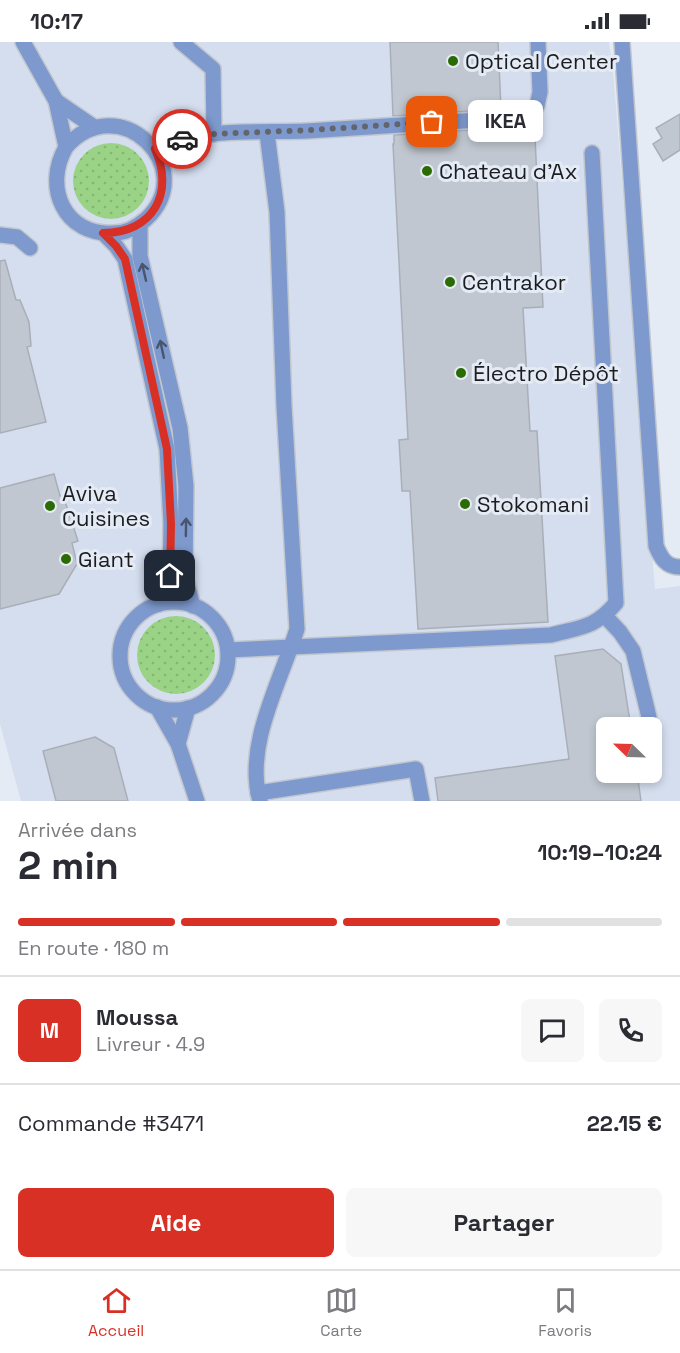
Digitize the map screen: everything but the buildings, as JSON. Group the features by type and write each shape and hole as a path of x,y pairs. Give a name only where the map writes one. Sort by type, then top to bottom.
{"street":[{"path":"23,42 57,101 66,147"},
{"path":"181,42 213,69 214,134"},
{"path":"155,149 189,137 214,134 267,133 526,117 537,106 540,92 538,42"},
{"path":"622,42 656,546 661,560 676,568 680,567"},
{"path":"57,101 94,127"},
{"path":"111,125 128,128 143,136 155,149 162,165 164,182 160,198 152,213 140,225 122,232 103,233 89,230 76,223 66,213 59,200 56,173 59,160 66,147 83,132 94,127 111,125"},
{"path":"267,133 277,212 284,406 297,628 264,721 257,758 259,797 416,768 422,801"},
{"path":"228,650 551,635 593,624 605,616 616,603 592,153"},
{"path":"140,225 140,256 180,428 186,486 185,577 193,606"},
{"path":"103,233 125,259 167,449 171,524 170,576 159,604"},
{"path":"0,235 17,237 30,248"},
{"path":"182,603 193,606 206,612 224,635 228,650 227,665 222,680 214,692 202,702 188,708 172,710 157,707 137,695 128,684 122,671 120,657 122,642 129,626 142,612 159,604 182,603"},
{"path":"605,616 633,651 649,717"},
{"path":"157,707 178,744 197,801"},
{"path":"178,744 188,708"}],"shaded area":[{"path":"0,42 609,42 655,589 680,586 680,801 21,801 0,724"}],"green space":[{"path":"111,143 126,146 138,154 146,166 149,181 146,196 138,208 126,216 111,219 96,216 84,208 76,196 73,181 76,166 84,154 96,146"},
{"path":"176,616 191,619 208,633 215,655 212,670 198,687 176,694 161,691 144,677 137,655 140,640 154,623"}],"way so far":[{"path":"182,139 214,134 267,133 432,122"}],"place":[{"name":"Optical Center","path":"453,61"},
{"name":"IKEA","path":"432,122"},
{"name":"Chateau d'Ax","path":"427,171"},
{"name":"Centrakor","path":"450,282"},
{"name":"Électro Dépôt","path":"461,373"},
{"name":"Stokomani","path":"465,504"},
{"name":"Aviva Cuisines","path":"50,506"},
{"name":"Giant","path":"66,559"}],"route":[{"path":"170,576 171,524 167,449 125,259 103,233 128,231 140,225 152,213 160,198 164,182 162,165 155,149 182,139"}]}
